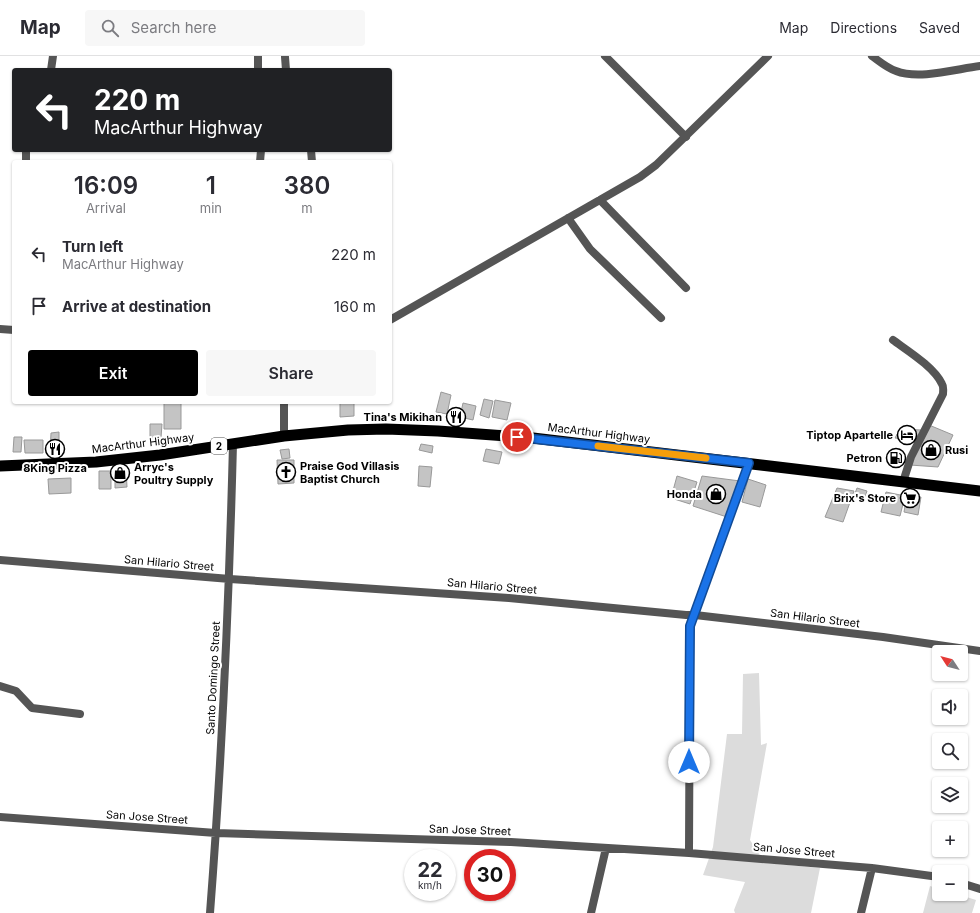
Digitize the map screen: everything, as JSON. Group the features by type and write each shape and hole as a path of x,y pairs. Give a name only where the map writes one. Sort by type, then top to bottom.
{"highway":[{"name":"MacArthur Highway","path":"0,466 96,462 168,454 284,436 348,430 379,429 438,431 533,438 980,490"}],"street":[{"path":"51,68 53,56"},
{"path":"258,56 258,68"},
{"path":"605,56 686,137"},
{"path":"392,319 640,177 656,165 686,137 768,56"},
{"path":"872,56 892,70 910,74 950,71 980,66"},
{"path":"285,57 286,68"},
{"path":"600,200 686,288"},
{"path":"568,218 590,249 661,318"},
{"path":"0,329 12,330"},
{"path":"893,340 936,374 943,386 943,394 911,458 903,482"},
{"path":"284,404 284,436"},
{"name":"Santo Domingo Street","path":"210,913 216,833 230,579 233,444"},
{"path":"689,853 690,626 749,463"},
{"name":"San Hilario Street","path":"0,560 230,579 502,597 695,615 882,637 980,651"},
{"path":"0,686 16,692 32,708 80,714"},
{"name":"San Jose Street","path":"0,817 216,833 511,842 689,853 872,868 932,876"},
{"path":"591,913 606,848"},
{"path":"861,913 872,868"},
{"path":"968,885 980,889"}],"shaded area":[{"path":"759,673 761,745 767,743 750,840 765,863 820,868 811,913 735,913 734,910 745,882 703,875 713,847 727,734 742,734 743,674"},
{"path":"930,886 932,887 932,901 968,901 968,897 976,900 972,913 923,913"}],"building":[{"path":"441,392 451,395 447,414 436,412"},
{"path":"484,399 493,401 489,418 480,415"},
{"path":"495,400 511,403 507,420 492,417"},
{"path":"463,403 476,406 473,420 460,417"},
{"path":"164,404 181,404 181,429 164,429"},
{"path":"340,404 354,404 354,416 340,417"},
{"path":"452,412 458,412 458,419 452,419"},
{"path":"150,424 162,424 161,438 150,438"},
{"name":"Rusi","path":"929,425 953,435 938,467 910,465"},
{"path":"900,429 921,430 916,440 895,438"},
{"path":"59,432 59,453 50,453 51,433"},
{"path":"14,437 22,437 21,452 13,452"},
{"path":"24,440 43,440 43,453 25,453"},
{"path":"421,444 433,446 432,453 419,450"},
{"path":"289,449 290,458 282,459 280,450"},
{"path":"486,449 502,452 499,464 483,461"},
{"name":"Petron","path":"891,451 902,453 900,464 889,462"},
{"name":"Praise God Villasis Baptist Church","path":"277,460 294,460 294,483 278,484"},
{"path":"419,466 432,467 430,487 418,486"},
{"path":"115,469 126,469 127,487 115,488"},
{"path":"99,471 111,471 111,489 99,489"},
{"path":"677,476 697,482 690,504 671,498"},
{"name":"Honda","path":"702,476 740,481 727,517 693,506"},
{"path":"71,478 71,493 49,494 48,479"},
{"path":"748,479 766,485 760,507 742,502"},
{"path":"837,488 854,491 843,522 825,517"},
{"path":"857,488 867,491 864,500 854,496"},
{"path":"886,492 905,496 900,516 881,512"},
{"path":"907,495 921,497 918,515 904,512"}],"slow traffic":[{"path":"598,446 706,458"}],"place":[{"name":"Tina's Mikihan","path":"456,417"},
{"name":"Tiptop Apartelle","path":"907,435"},
{"name":"8King Pizza","path":"55,449"},
{"name":"Rusi","path":"931,450"},
{"name":"Petron","path":"896,458"},
{"name":"Praise God Villasis Baptist Church","path":"286,472"},
{"name":"Arryc's Poultry Supply","path":"120,473"},
{"name":"Honda","path":"716,494"},
{"name":"Brix's Store","path":"910,498"}],"route":[{"path":"517,437 749,463 690,626 689,762"}]}
